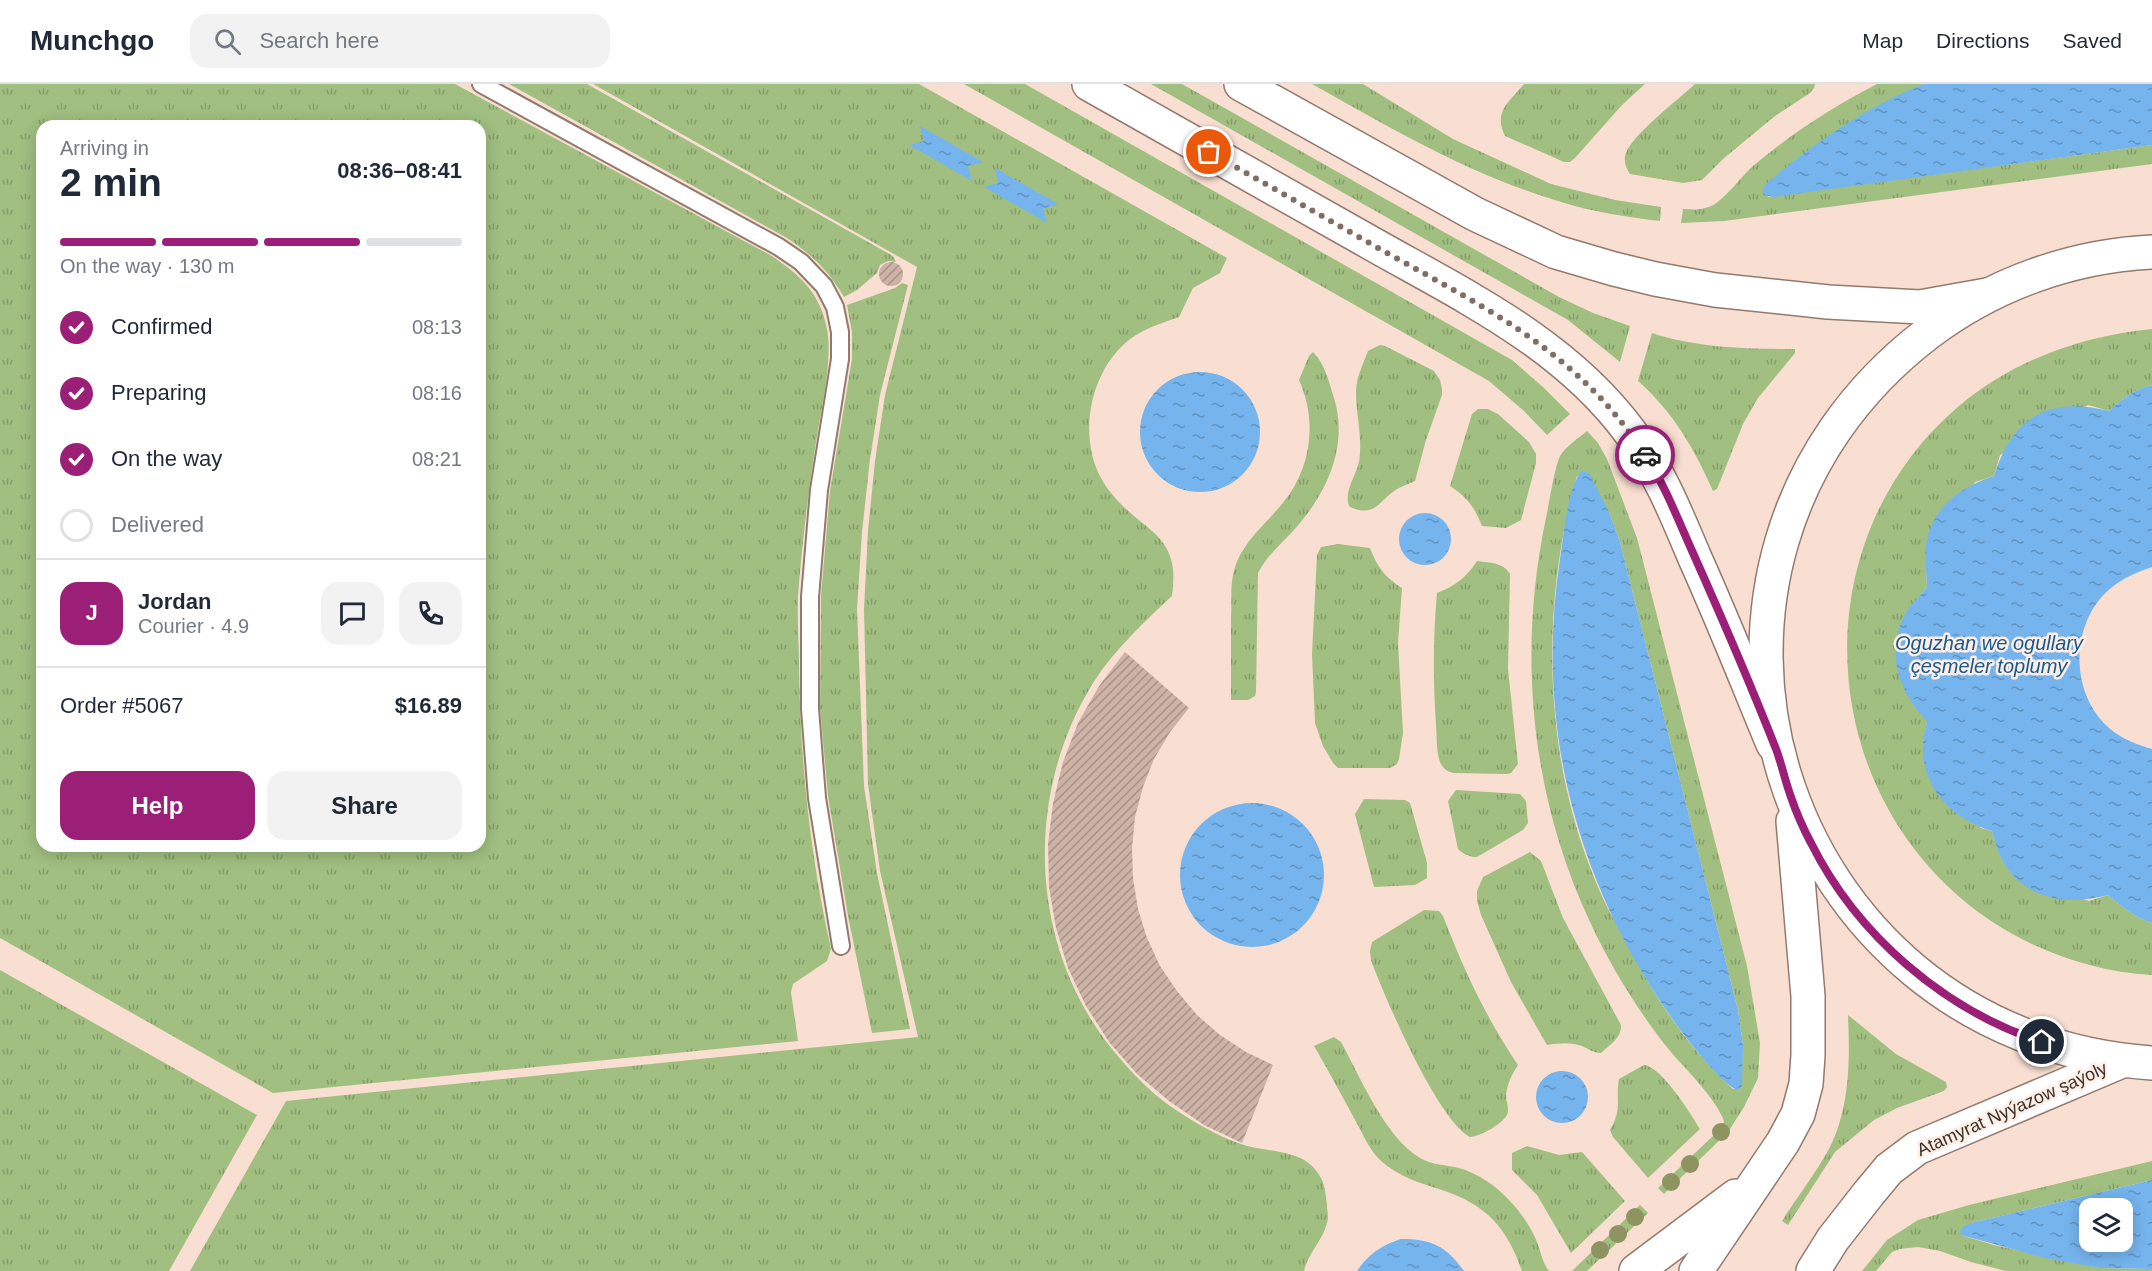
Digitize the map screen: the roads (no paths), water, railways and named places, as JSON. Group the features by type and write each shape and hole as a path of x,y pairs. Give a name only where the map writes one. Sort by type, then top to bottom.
{"main road":[{"path":"1089,84 1462,294 1535,340 1563,361 1630,431 1656,471 1722,618 1777,752 1791,799 1811,844 1836,886 1866,925 1901,960 1940,991 1982,1017 2027,1037 2074,1052 2137,1062"},
{"path":"1241,84 1475,214 1557,252 1614,269 1715,290 1828,302 1920,307 1987,295"},
{"path":"1777,752 1767,693 1768,605 1778,557 1797,501 1814,466 1839,424 1870,385 1905,350 1944,321 1987,295 2032,276 2079,261 2128,253 2152,252"},
{"path":"1696,1271 1783,1142 1798,1114 1806,1084 1808,996 1791,799"},
{"name":"Atamyrat Nyýazow şaýoly","path":"1813,1271 1833,1239 1869,1192 1889,1169 1917,1148 2137,1062"},
{"path":"1636,1271 1756,1180"}],"lane":[{"path":"481,84 779,247 801,262 824,286 835,307 840,332 840,359 819,490 810,597 810,709 817,798 841,946"}],"water":[{"path":"1924,84 2152,84 2152,145 1773,197 1763,195 1764,186 1819,142 1861,115"},
{"path":"920,126 983,162 968,166 972,181 909,145 924,141"},
{"path":"995,168 1058,204 1043,209 1047,223 984,187 998,183"},
{"path":"1200,372 1223,376 1243,389 1256,409 1260,432 1256,455 1243,475 1223,488 1200,492 1177,488 1157,475 1144,455 1140,432 1144,409 1157,389 1177,376"},
{"name":"Oguzhan we ogullary çeşmeler toplumy","path":"2152,385 2152,567 2120,581 2097,603 2087,621 2081,640 2080,661 2082,681 2088,700 2099,718 2114,732 2152,749 2152,923 2134,915 2108,895 2077,900 2047,896 2034,891 2010,872 2000,855 1992,831 1964,819 1942,800 1933,788 1924,760 1923,741 1927,721 1908,697 1902,684 1898,670 1896,641 1907,611 1927,587 1925,550 1934,520 1941,509 1959,493 1994,476 2011,439 2022,426 2051,409 2088,407 2109,411 2129,395"},
{"path":"1581,471 1589,473 1609,512 1620,542 1738,1010 1743,1045 1742,1085 1737,1090 1722,1079 1697,1052 1643,974 1614,919 1590,863 1572,805 1560,746 1553,685 1554,623 1567,513 1572,490"},
{"path":"1425,513 1435,515 1443,521 1449,529 1451,539 1449,549 1443,557 1435,563 1425,565 1415,563 1407,557 1401,549 1399,539 1401,529 1407,521 1415,515"},
{"path":"1252,803 1280,808 1303,824 1319,847 1324,875 1319,903 1303,926 1280,942 1252,947 1224,942 1201,926 1185,903 1180,875 1185,847 1201,824 1224,808"},
{"path":"1562,1071 1572,1073 1580,1079 1586,1087 1588,1097 1586,1107 1580,1115 1572,1121 1562,1123 1552,1121 1544,1115 1538,1107 1536,1097 1538,1087 1544,1079 1552,1073"},
{"path":"2152,1180 2152,1269 2100,1268 2045,1258 1961,1235 1960,1231 1971,1223"},
{"path":"1401,1239 1421,1240 1437,1246 1451,1255 1464,1271 1357,1271 1376,1251"}]}
